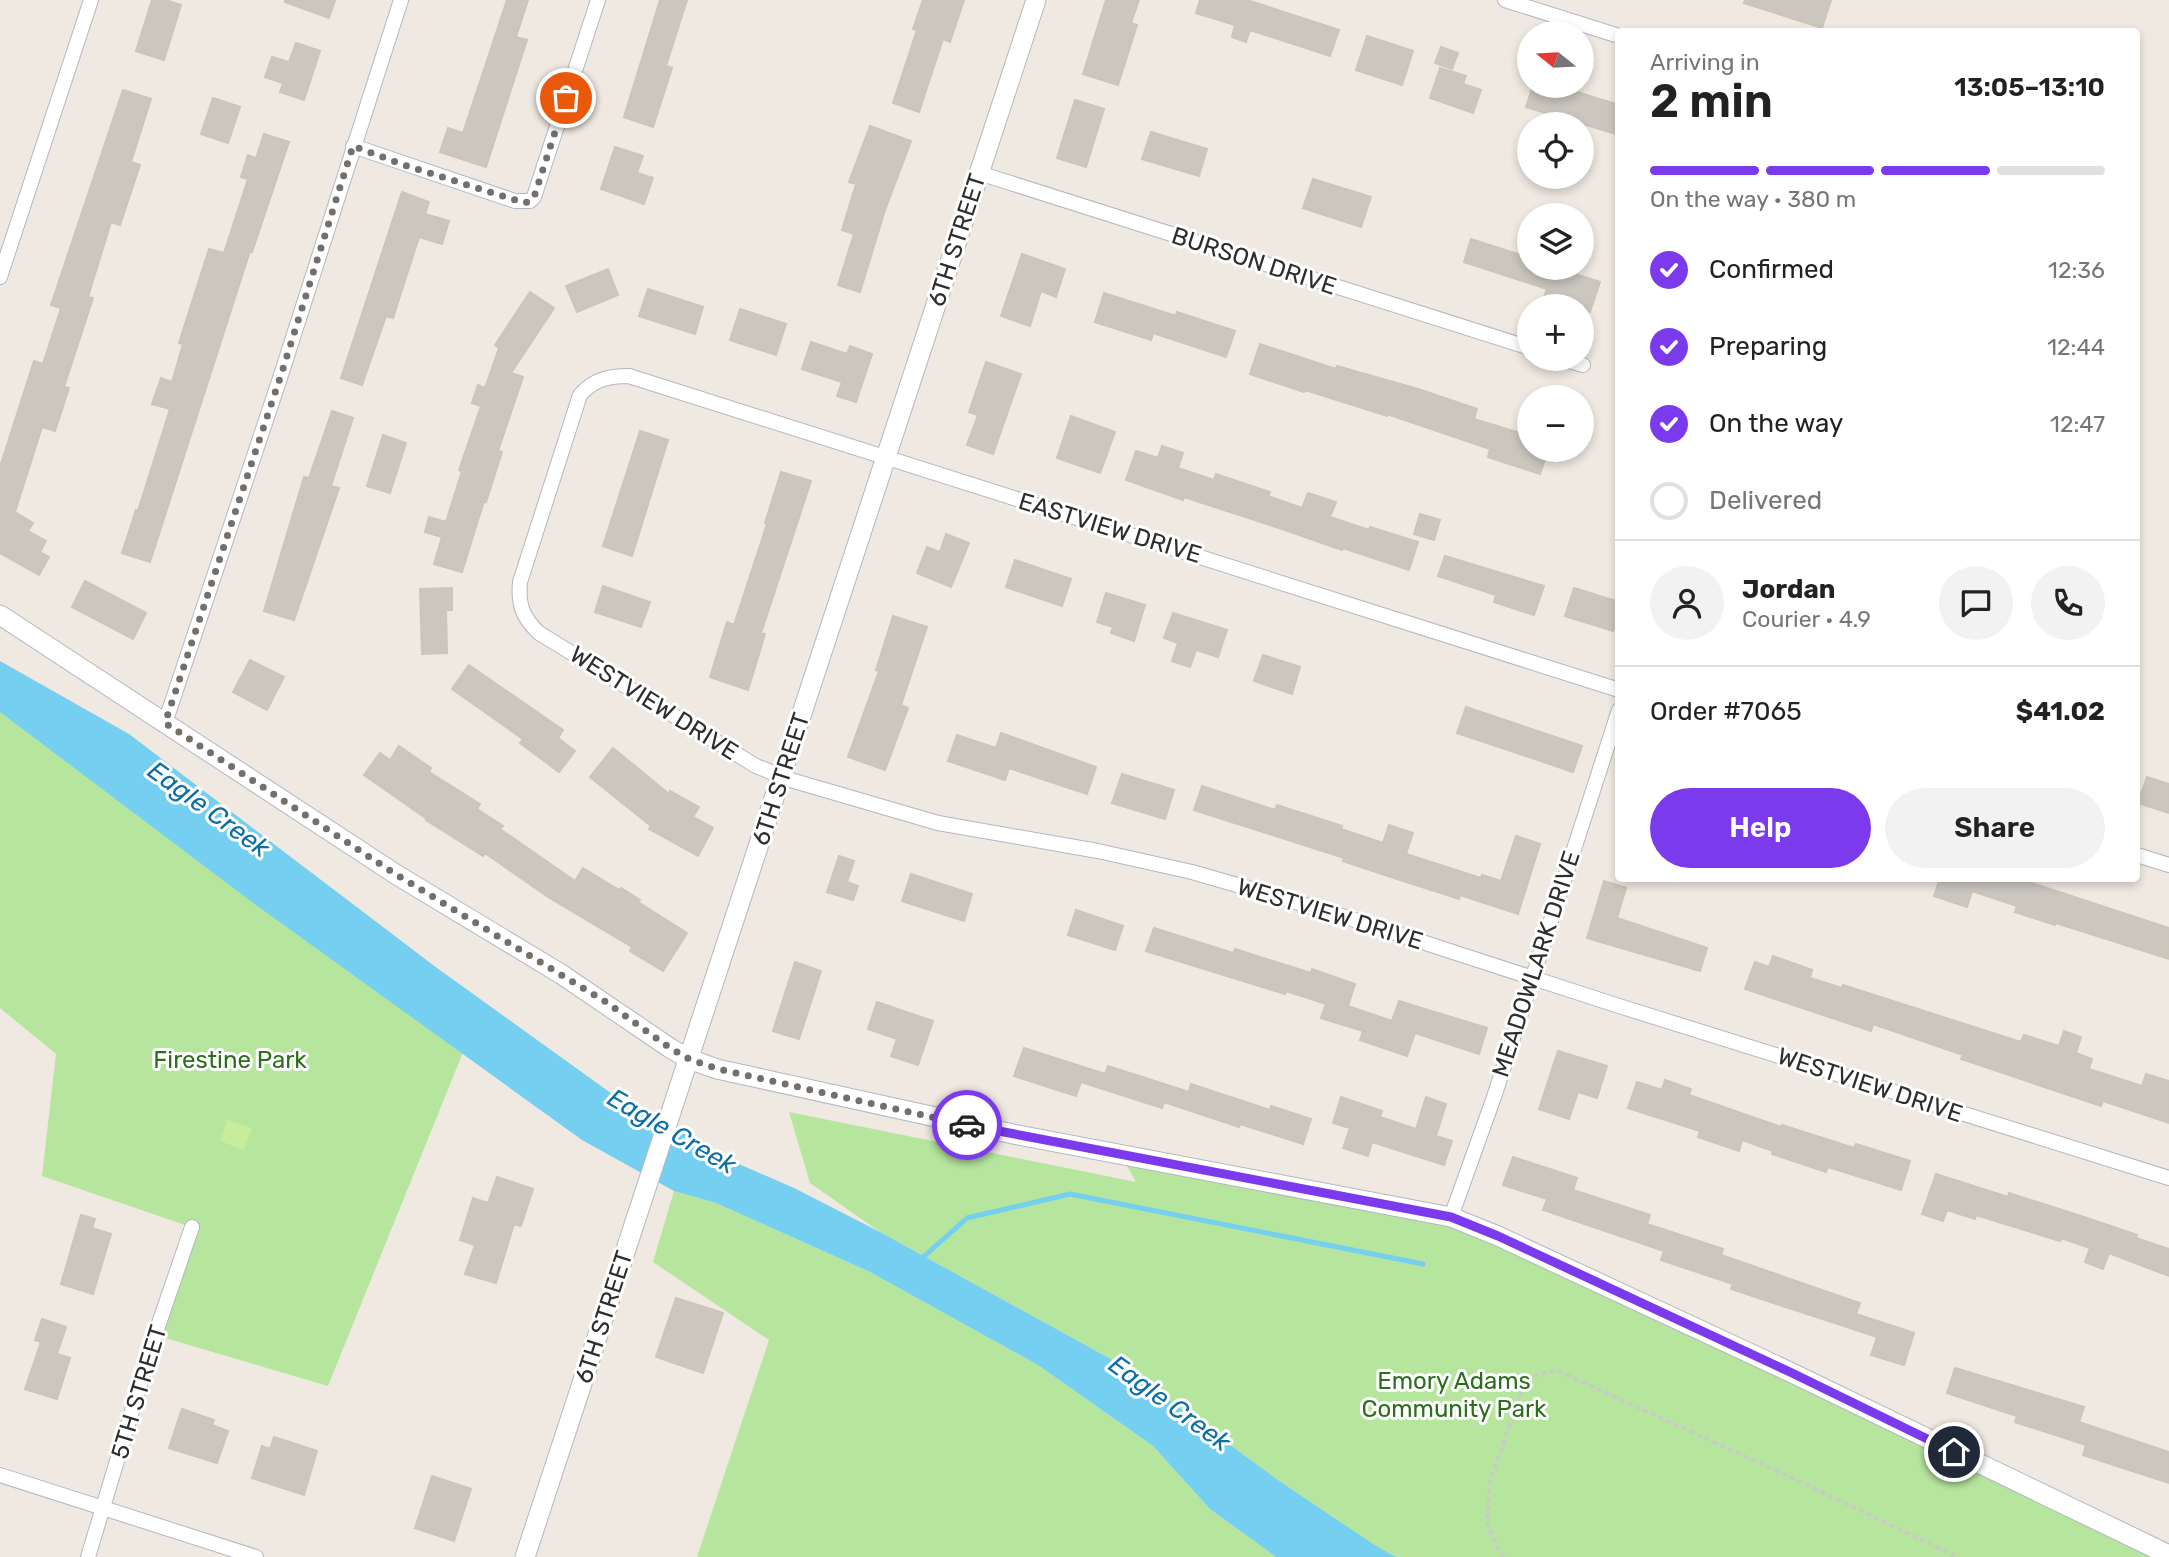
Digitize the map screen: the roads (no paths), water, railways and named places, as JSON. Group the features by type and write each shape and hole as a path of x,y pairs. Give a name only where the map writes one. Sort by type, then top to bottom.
{"street":[{"path":"0,277 91,0"},
{"path":"165,723 281,375 401,0"},
{"path":"353,146 515,201 530,201 534,197 598,0"},
{"name":"6TH STREET","path":"525,1557 1036,0"},
{"path":"1506,0 1615,35"},
{"name":"BURSON DRIVE","path":"979,173 1517,344"},
{"name":"EASTVIEW DRIVE","path":"520,608 520,582 580,395 588,385 601,379 629,376 1615,689"},
{"name":"WESTVIEW DRIVE","path":"520,608 538,633 756,766 782,776 938,823 1112,854 1192,872 1330,912 2169,1178"},
{"path":"0,615 397,875 561,974 689,1059 731,1072 1013,1134 1451,1217 1498,1236 1790,1372 2169,1555"},
{"name":"MEADOWLARK DRIVE","path":"1451,1217 1493,1097 1615,721"},
{"path":"2140,856 2169,865"},
{"name":"5TH STREET","path":"88,1557 155,1335 192,1227"},
{"path":"0,1475 256,1557"}],"water":[{"name":"Eagle Creek","path":"0,661 129,734 437,968 626,1104 687,1133 700,1147 794,1188 880,1232 1118,1363 1278,1480 1396,1557 1276,1557 1210,1509 1153,1446 1038,1365 870,1272 716,1203 674,1191 582,1140 252,902 0,712"}],"waterway":[{"path":"920,1260 967,1218 1070,1194 1423,1264"}],"park label":[{"name":"Firestine Park","path":"230,1060"},
{"name":"Emory Adams Community Park","path":"1454,1395"}]}
